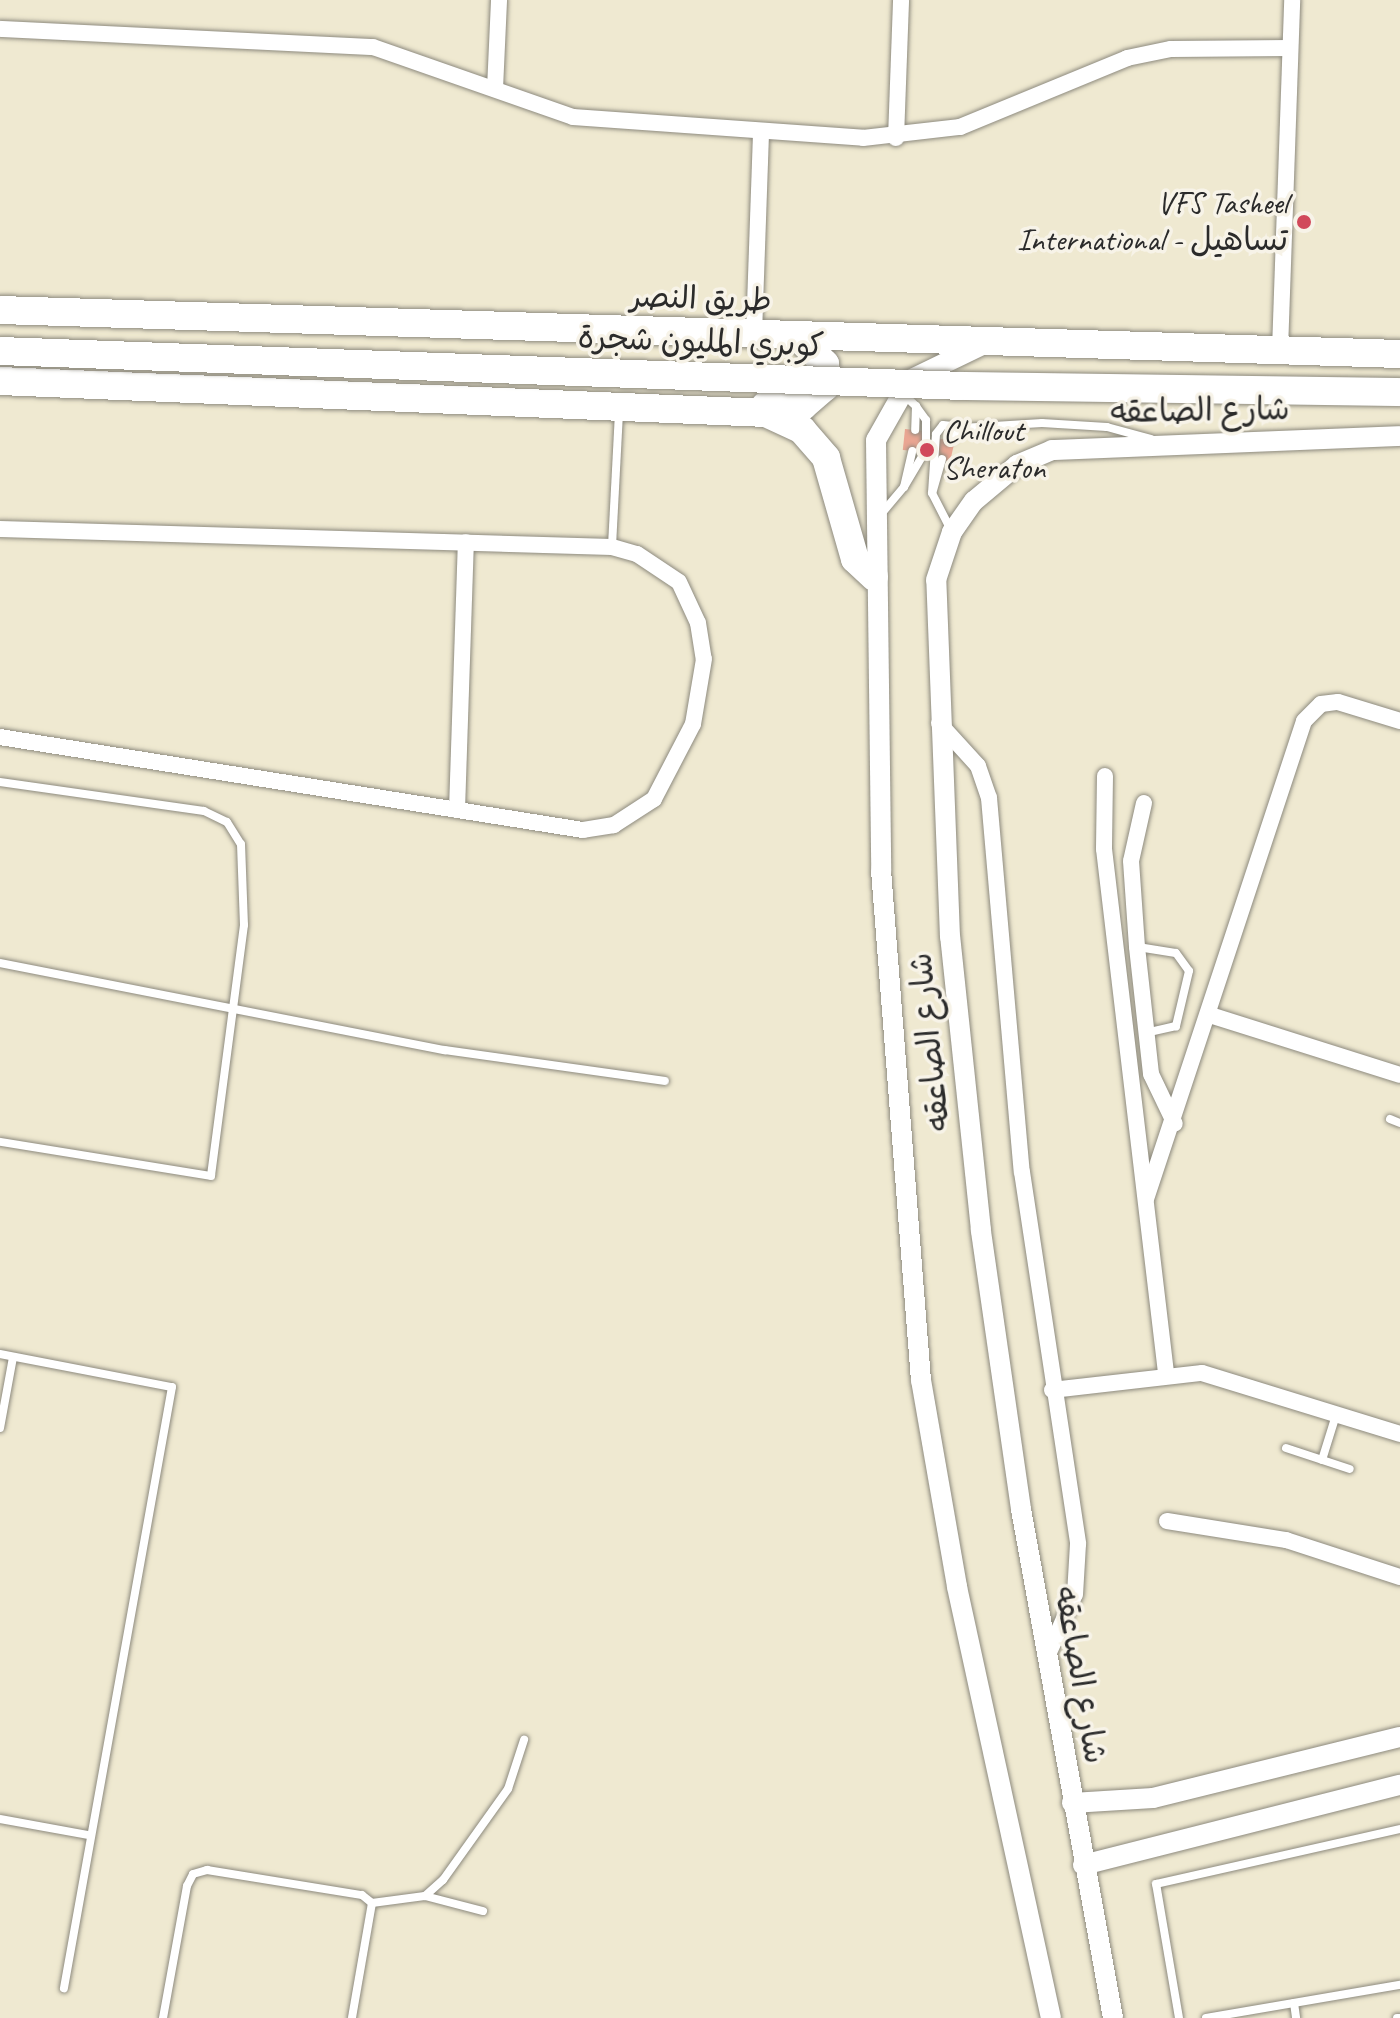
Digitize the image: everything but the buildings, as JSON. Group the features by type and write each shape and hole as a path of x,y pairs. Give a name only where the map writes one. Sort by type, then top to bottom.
{"highway":[{"name":"طريق النصر","path":"0,310 1400,354"},
{"path":"0,381 745,410 803,406 821,394 825,364 797,336"},
{"name":"كوبري المليون شجرة","path":"0,351 962,386 1400,392"},
{"path":"745,410 785,420 815,443 834,475 855,559 874,577"}],"street":[{"path":"495,89 499,0"},
{"path":"896,138 901,0"},
{"path":"1280,350 1292,0"},
{"path":"0,29 373,47 573,117 761,134 896,138 960,127 1127,58 1171,49 1290,48"},
{"path":"754,334 761,134"},
{"name":"شارع الصاعقه","path":"996,341 933,363 900,391 876,440 874,577 887,993 921,1380 954,1574 1051,2018"},
{"name":"شارع الصاعقه","path":"1113,2018 1047,1657 969,1132 939,723 934,597 952,532 987,487 1034,457 1090,443 1400,436"},
{"path":"0,529 612,547 637,554 679,582 698,623 701,696 676,764 654,799 614,825 583,830 0,737"},
{"path":"457,810 466,542"},
{"path":"1146,1199 1175,1124 1308,714 1338,702 1400,721"},
{"path":"939,723 978,766 989,798 1022,1172 1079,1571 1047,1657"},
{"path":"1105,776 1104,849 1166,1373"},
{"path":"1144,803 1131,861 1137,947 1155,1089 1175,1124"},
{"path":"1210,1015 1400,1075"},
{"path":"1052,1390 1166,1373 1220,1376 1400,1434"},
{"path":"1167,1521 1286,1540 1400,1577"},
{"path":"1072,1803 1153,1798 1400,1737"},
{"path":"1083,1865 1400,1785"}],"lane":[{"path":"874,521 904,487 926,450 926,420 900,391"},
{"path":"612,547 620,403"},
{"path":"915,430 916,406"},
{"path":"952,532 932,493 936,434 943,425 962,428 1075,423 1162,442"},
{"path":"948,441 962,428"},
{"path":"904,487 912,451"},
{"path":"932,493 942,459"},
{"path":"0,782 204,811 227,822 241,844 244,875 236,1010 211,1176 0,1142"},
{"path":"1137,947 1176,953 1189,971 1176,1026 1146,1033"},
{"path":"0,963 236,1010 665,1081"},
{"path":"1390,1119 1400,1123"},
{"path":"0,1354 172,1387 88,1835 64,1988"},
{"path":"0,1428 13,1357"},
{"path":"1322,1460 1336,1414"},
{"path":"1286,1448 1350,1469"},
{"path":"425,1896 485,1825 524,1740"},
{"path":"0,1819 88,1835"},
{"path":"1179,2018 1156,1884 1400,1829"},
{"path":"163,2018 193,1874 239,1874 362,1895 372,1903 425,1896 483,1911"},
{"path":"352,2018 372,1903"},
{"path":"1207,2018 1400,1985"},
{"path":"1294,2003 1296,2018"}],"place":[{"name":"VFS Tasheel International - تساهيل","path":"1304,222"},
{"name":"Chillout Sheraton","path":"927,450"}]}
